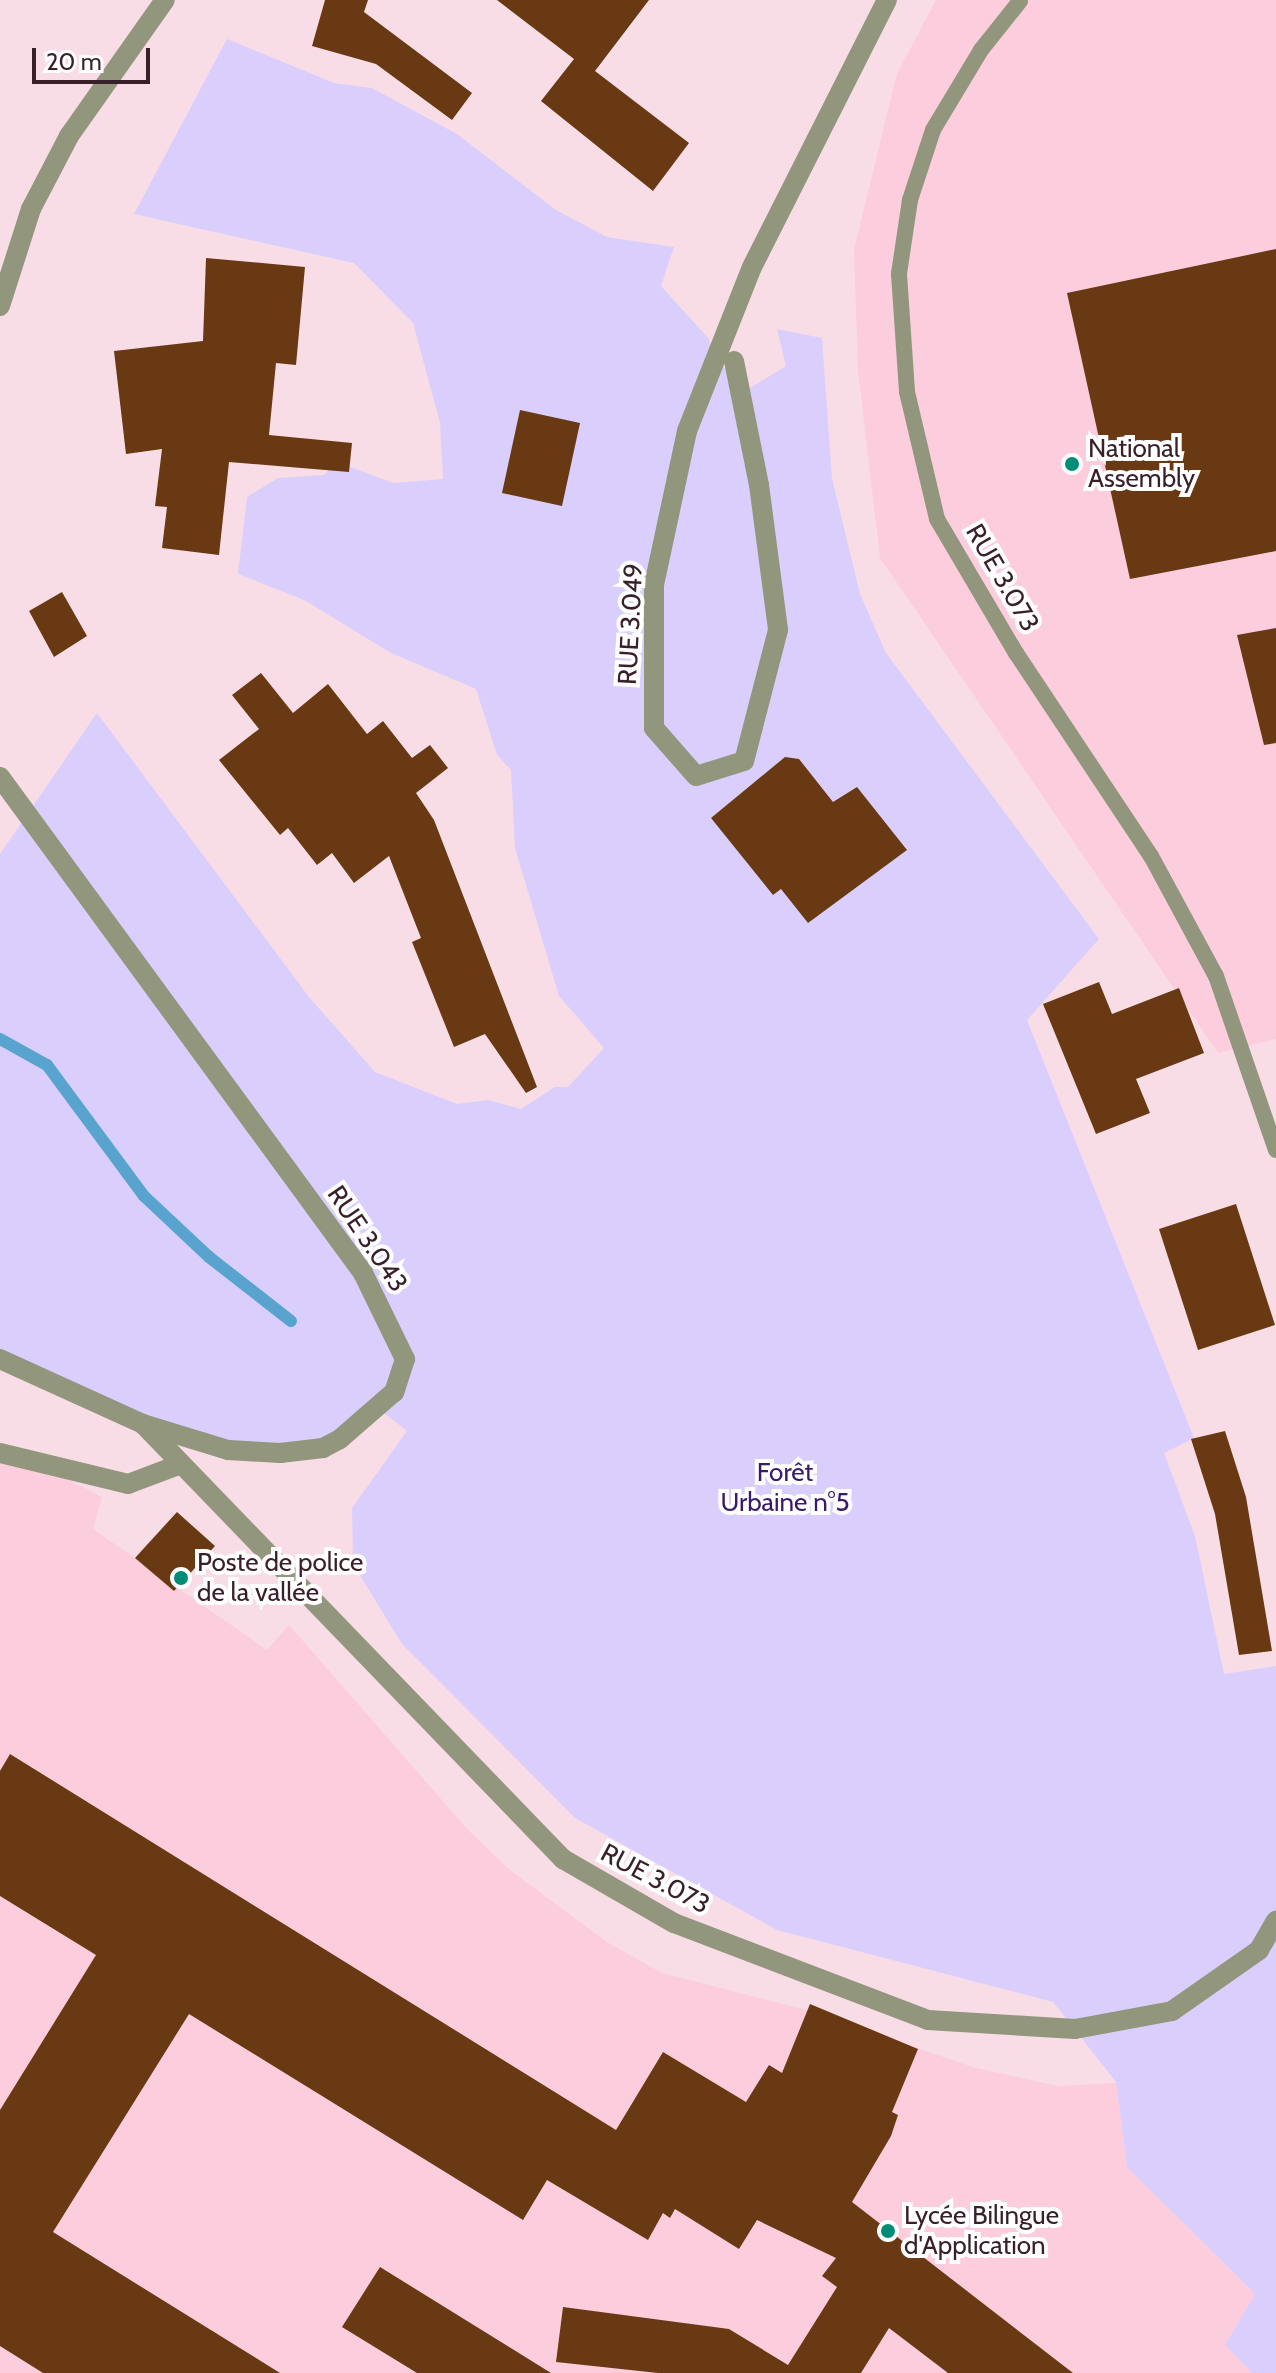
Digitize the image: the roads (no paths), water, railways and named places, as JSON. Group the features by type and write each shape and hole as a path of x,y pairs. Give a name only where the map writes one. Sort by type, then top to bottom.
{"street":[{"path":"0,306 31,209 69,136 165,0"},
{"name":"RUE 3.049","path":"734,361 759,485 778,630 744,761 696,776 654,728 654,585 687,431 752,267 887,0"},
{"name":"RUE 3.043","path":"0,777 363,1273 405,1359 394,1392 323,1448 293,1452 228,1450 143,1424 0,1359"},
{"name":"RUE 3.073","path":"143,1424 563,1859 674,1923 928,2020 1075,2029 1172,2011 1259,1950 1276,1920"},
{"path":"0,1453 128,1484 181,1464"}],"lane":[{"name":"RUE 3.073","path":"1020,1 981,50 933,130 910,200 899,274 907,392 937,519 1016,653 1151,856 1216,976 1276,1150"}],"waterway":[{"path":"0,1039 47,1065 144,1196 209,1257 291,1321"}],"place":[{"name":"National Assembly","path":"1072,464"},
{"name":"Poste de police de la vallée","path":"181,1578"},
{"name":"Lycée Bilingue d'Application","path":"888,2231"}],"park label":[{"name":"Forêt Urbaine n°5","path":"785,1488"}]}
